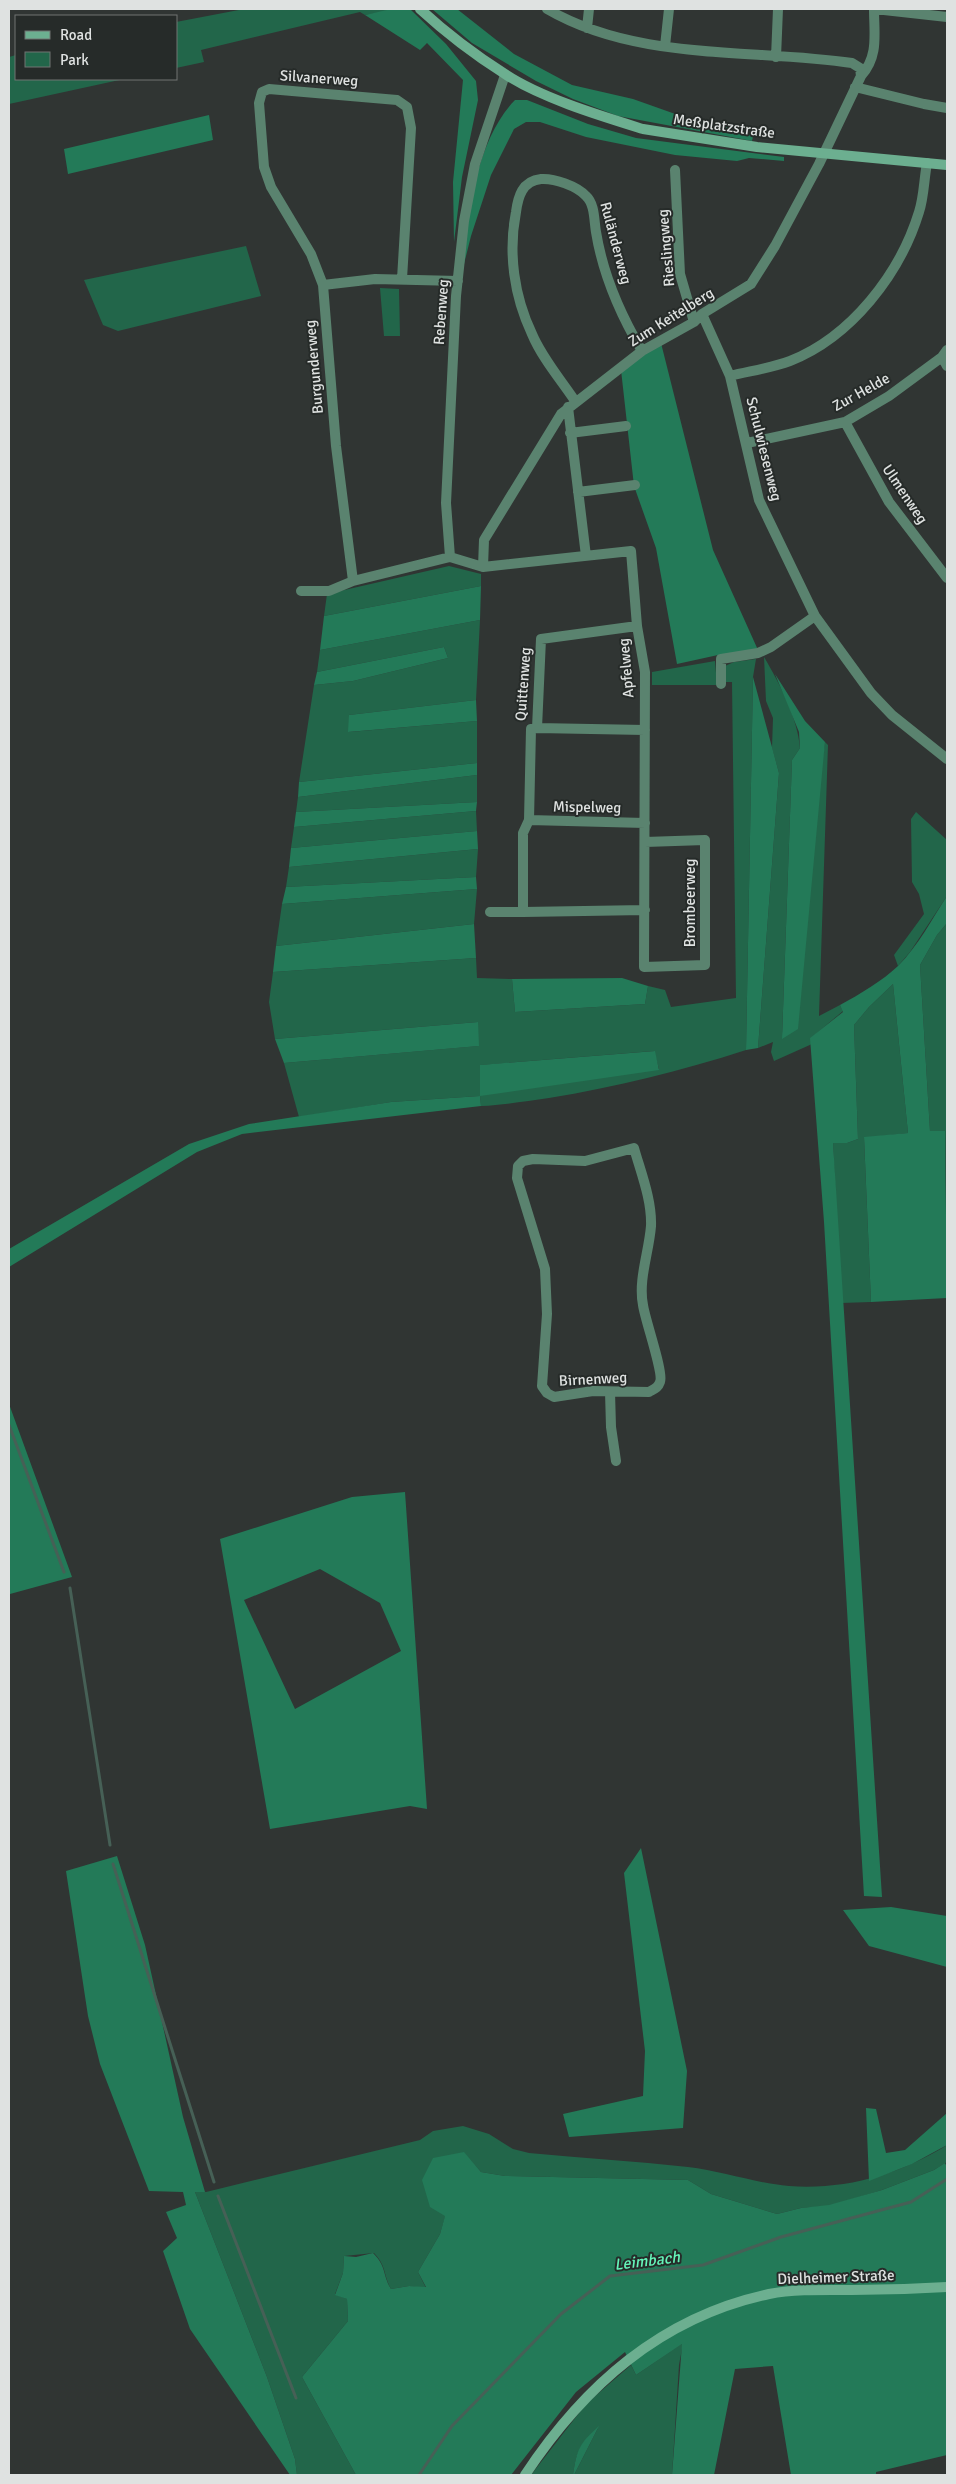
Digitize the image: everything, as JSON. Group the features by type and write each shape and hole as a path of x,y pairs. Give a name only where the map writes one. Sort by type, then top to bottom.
{"main road":[{"name":"Meßplatzstraße","path":"420,9 505,75 556,99 643,129 757,147 947,165"},
{"name":"Dielheimer Straße","path":"525,2475 562,2423 604,2379 671,2331 719,2309 769,2294 814,2290 899,2290 947,2287"}],"street":[{"path":"548,9 587,28 623,39 665,46 852,63 860,68 861,76"},
{"path":"587,28 589,9"},
{"path":"665,46 668,9"},
{"path":"776,56 778,9"},
{"path":"874,9 947,17"},
{"name":"Zum Keitelberg","path":"482,567 484,540 561,414 642,352 694,322 702,314 751,284 775,246 825,152 861,76 870,66 874,51 874,9"},
{"name":"Rebenweg","path":"450,557 446,504 458,281 464,221 475,164 505,75"},
{"path":"856,87 947,108"},
{"name":"Silvanerweg","path":"323,285 311,254 271,187 264,167 259,103 262,92 269,89 397,100 407,107 411,128 402,279"},
{"path":"730,376 790,361 824,343 855,318 891,274 919,212 927,163"},
{"name":"Rieslingweg","path":"675,170 680,274 694,322"},
{"name":"Ruländerweg","path":"572,404 532,336 522,309 511,258 517,203 520,193 532,181 542,179 574,188 586,195 591,203 600,254 610,287 625,322 642,352"},
{"path":"323,285 375,279 458,281"},
{"name":"Burgunderweg","path":"323,285 336,446 353,581"},
{"name":"Schulwiesenweg","path":"702,314 730,376 759,500 815,616 871,693 892,715 947,759"},
{"name":"Zur Helde","path":"747,443 845,422 889,396 945,358"},
{"path":"572,404 570,433 586,556"},
{"name":"Ulmenweg","path":"845,422 889,502 947,578"},
{"path":"570,433 626,426"},
{"path":"578,492 635,485"},
{"name":"Apfelweg","path":"450,557 482,567 630,551 637,626 644,672 644,966"},
{"path":"301,591 329,591 353,581 450,557"},
{"path":"721,684 721,659 758,652 771,646 815,616"},
{"name":"Quittenweg","path":"523,912 523,833 529,820 531,729 537,728 541,638 637,626"},
{"path":"537,728 645,730"},
{"name":"Mispelweg","path":"529,820 645,823"},
{"name":"Brombeerweg","path":"644,966 705,965 705,840 645,842"},
{"path":"490,912 644,910"},
{"name":"Birnenweg","path":"634,1148 647,1193 651,1223 642,1302 648,1331 661,1373 661,1382 649,1392 610,1392 593,1391 554,1397 547,1393 542,1386 547,1314 545,1269 517,1178 518,1166 523,1161 533,1159 585,1161 634,1148"},
{"path":"610,1392 611,1427 616,1460"}],"green space":[{"path":"244,9 392,10 365,15 360,12 201,50 204,62 178,68 178,22"},
{"path":"391,9 410,9 446,44 476,81 478,100 462,177 454,242 453,182 463,80 427,43 420,50 365,15"},
{"path":"432,9 457,9 514,54 572,85 633,99 695,121 754,132 752,141 618,116 573,99 536,81 472,43"},
{"path":"15,55 15,80 119,80 9,104 9,57"},
{"path":"515,100 527,100 588,124 636,138 784,157 784,161 749,158 737,161 675,155 586,137 540,122 526,122 514,129 491,175 471,236 463,268 471,202 483,156 491,135 502,116"},
{"path":"209,115 213,140 68,174 64,149"},
{"path":"246,246 261,296 118,331 103,325 84,280"},
{"path":"380,288 399,289 400,336 384,336"},
{"path":"661,343 713,550 758,650 718,655 677,664 656,548 634,486 621,370"},
{"path":"449,566 481,574 481,586 324,616 327,594"},
{"path":"481,586 480,620 320,650 324,616"},
{"path":"480,620 476,700 349,715 349,732 477,721 477,763 299,782 314,685 353,681 448,658 444,647 317,672 320,650"},
{"path":"444,647 448,658 353,681 314,685 317,672"},
{"path":"764,657 792,713 800,748 792,760 782,1038 825,742 828,745 819,1016 840,1005 843,1011 811,1038 812,1044 774,1061 771,1052 773,1042 758,1048 779,773 772,748 773,718 766,701"},
{"path":"756,659 753,677 746,1050 648,1078 549,1098 481,1106 480,1096 391,1102 299,1117 284,1063 478,1046 478,1022 275,1039 269,1002 273,972 476,958 477,978 512,979 515,1012 645,1004 648,986 665,990 671,1007 736,998 732,682 725,682 725,666 734,662","holes":["654,1051 659,1069 480,1095 481,1065"]},
{"path":"715,661 717,685 652,685 652,672"},
{"path":"775,674 805,721 825,742 798,1029 782,1039 792,760 800,748 799,732"},
{"path":"753,677 779,773 758,1048 746,1050"},
{"path":"476,700 477,721 348,732 349,715"},
{"path":"477,763 477,775 298,797 299,782"},
{"path":"477,775 477,802 296,812 298,797"},
{"path":"477,802 476,811 294,827 296,812"},
{"path":"476,811 477,831 291,848 294,827"},
{"path":"916,812 947,840 947,896 910,952 898,966 894,955 924,914 919,894 912,882 911,819"},
{"path":"477,831 478,849 289,867 291,848"},
{"path":"478,849 476,877 286,887 289,867"},
{"path":"476,877 477,889 282,904 286,887"},
{"path":"477,889 474,924 276,946 282,904"},
{"path":"947,896 947,923 937,935 920,965 930,1131 945,1131 947,1298 871,1302 864,1137 908,1133 893,984 869,1007 854,1025 858,1139 847,1143 833,1143 882,1897 864,1896 824,1222 810,1038 843,1012 840,1005 878,982 898,966 918,941"},
{"path":"947,923 947,1236 945,1131 930,1131 920,965 937,935"},
{"path":"474,924 476,958 273,972 276,946"},
{"path":"622,978 648,986 645,1004 515,1012 512,979"},
{"path":"893,984 908,1133 864,1138 871,1302 841,1303 833,1143 847,1143 858,1139 854,1025 869,1007"},
{"path":"478,1022 479,1046 284,1063 275,1039"},
{"path":"655,1051 659,1070 480,1096 480,1065"},
{"path":"480,1096 481,1106 242,1134 197,1152 9,1267 9,1249 189,1144 249,1124 391,1102"},
{"path":"9,1404 72,1577 10,1594 9,1591"},
{"path":"405,1492 427,1809 410,1806 270,1829 220,1539 352,1497","holes":["320,1569 380,1603 401,1651 295,1709 244,1600"]},
{"path":"641,1848 687,2071 683,2128 569,2137 563,2114 643,2096 645,2051 624,1873"},
{"path":"117,1856 145,1945 183,2117 205,2192 195,2192 267,2377 295,2459 297,2475 290,2475 190,2329 163,2251 177,2238 166,2212 186,2205 183,2192 149,2191 100,2064 88,2016 66,1871"},
{"path":"891,1907 947,1916 947,1967 869,1946 843,1910"},
{"path":"866,2108 876,2109 886,2153 905,2150 947,2113 947,2145 912,2164 869,2181"},
{"path":"463,2126 489,2134 513,2149 529,2153 688,2167 789,2186 831,2186 871,2178 910,2165 947,2145 947,2162 934,2170 882,2190 829,2206 801,2208 777,2214 711,2194 688,2180 505,2176 481,2172 464,2153 440,2234 418,2272 426,2288 409,2286 391,2289 381,2262 374,2253 344,2256 343,2273 335,2294 347,2299 348,2321 302,2377 356,2475 297,2475 295,2459 267,2377 195,2192 206,2192 420,2140 433,2131"},
{"path":"464,2152 481,2172 505,2176 688,2180 711,2194 777,2214 801,2208 829,2205 882,2190 934,2170 945,2163 947,2167 947,2455 876,2472 876,2475 791,2475 773,2366 735,2369 714,2475 672,2475 682,2344 636,2375 625,2352 576,2392 511,2475 356,2475 302,2377 348,2321 347,2299 335,2295 343,2273 344,2256 356,2257 373,2253 380,2262 391,2289 409,2286 426,2287 418,2272 440,2234 445,2216 430,2207 422,2180 433,2158"},
{"path":"683,2343 679,2365 672,2475 574,2475 598,2428 580,2448 573,2475 531,2475 586,2404 631,2365 636,2375"},
{"path":"599,2426 574,2475 573,2475 580,2448"}],"waterway":[{"path":"9,1425 64,1572"},
{"path":"70,1588 110,1845"},
{"path":"113,1864 214,2182"},
{"name":"Leimbach","path":"419,2475 452,2426 561,2314 610,2276 703,2265 781,2237 911,2202 947,2179"},
{"path":"218,2196 296,2398"}]}
